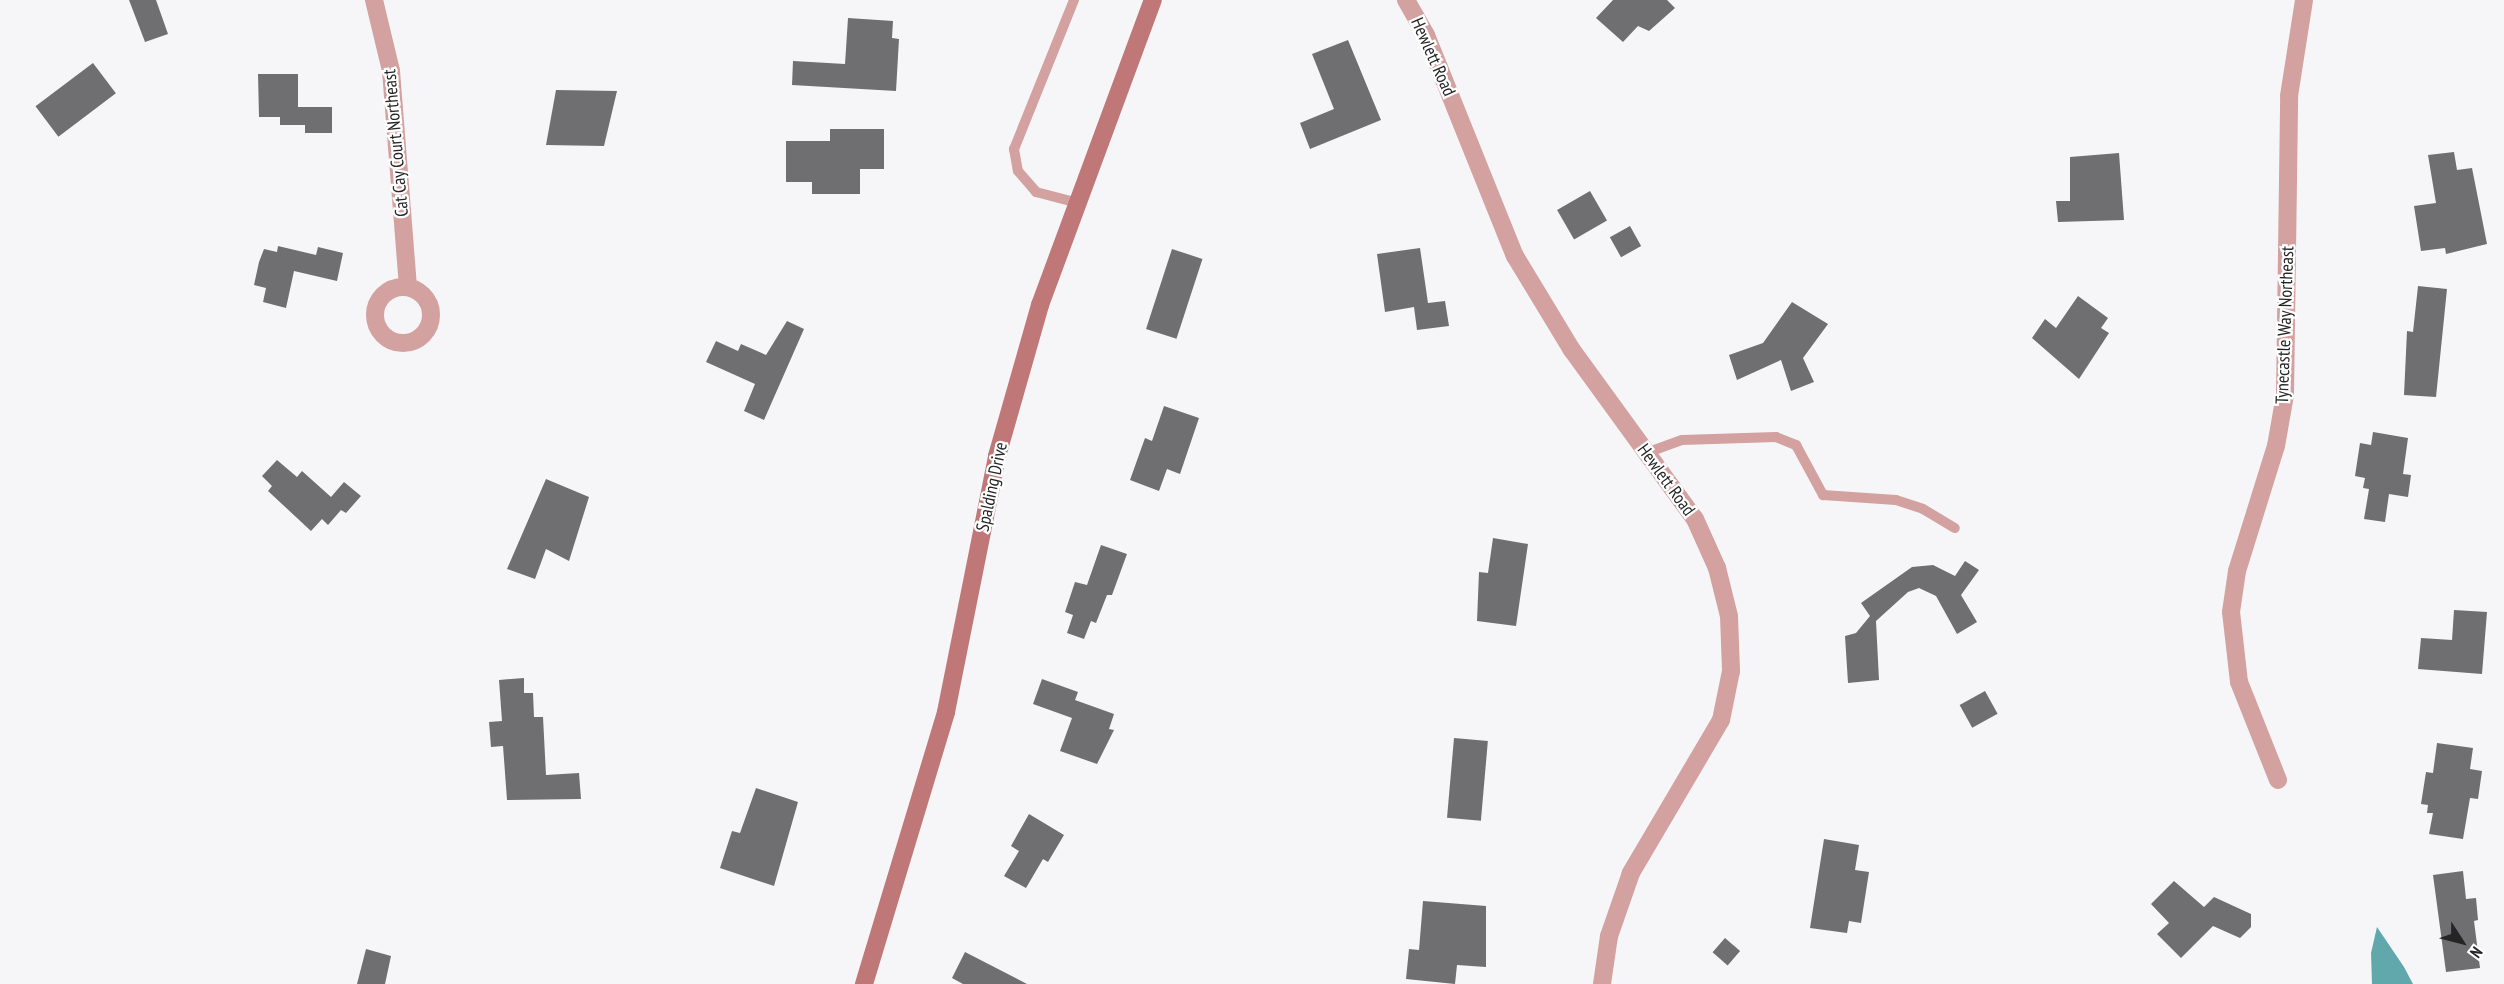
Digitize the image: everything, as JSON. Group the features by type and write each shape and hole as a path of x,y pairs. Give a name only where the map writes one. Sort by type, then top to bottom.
{"street":[{"name":"Cat Cay Court Northeast","path":"374,0 391,71 408,287"},
{"name":"Spalding Drive","path":"864,984 946,712 997,456 1040,305 1153,0"},
{"name":"Tynecastle Way Northeast","path":"2278,780 2239,682 2231,612 2237,571 2276,446 2285,395 2289,96 2304,0"},
{"name":"Hewlett Road","path":"1411,1 1515,256 1572,350 1695,519 1717,568 1729,616 1731,671 1720,720 1707,749 1663,817 1618,903 1602,984"}],"lane":[{"path":"1074,0 1014,149 1018,171 1036,192 1078,203"},
{"path":"1646,453 1682,440 1776,437 1796,445 1824,495 1896,500 1923,509 1955,528"}],"water":[{"path":"2377,927 2413,984 2372,984 2371,953"}],"building":[{"path":"129,0 156,0 168,34 145,42"},
{"path":"1613,0 1667,0 1675,8 1649,31 1638,26 1623,42 1596,18"},
{"path":"848,18 893,21 892,38 899,39 896,91 792,85 793,61 845,64"},
{"path":"1348,40 1381,120 1310,149 1300,123 1334,109 1312,54"},
{"path":"93,63 116,93 58,137 35,106"},
{"path":"258,74 298,74 298,107 332,107 332,133 305,133 305,125 280,125 280,117 259,117"},
{"path":"556,90 617,91 604,146 546,145"},
{"path":"830,129 884,129 884,169 860,169 860,194 812,194 812,182 786,182 786,141 830,141"},
{"path":"2454,152 2457,170 2472,168 2487,244 2446,254 2445,248 2421,251 2414,206 2436,203 2428,155"},
{"path":"2119,153 2124,220 2058,222 2056,201 2070,201 2070,157"},
{"path":"1590,191 1607,220 1574,239 1557,210"},
{"path":"1630,226 1641,246 1621,257 1610,237"},
{"path":"278,246 316,255 318,247 343,253 337,281 294,271 286,308 263,302 266,288 254,285 259,262 264,249 277,252"},
{"path":"1420,248 1428,303 1445,301 1449,326 1417,330 1414,307 1385,312 1377,254"},
{"path":"1172,249 1202,259 1176,339 1146,329"},
{"path":"2418,286 2447,289 2436,397 2404,395 2407,331 2413,332"},
{"path":"2078,296 2108,318 2101,328 2109,333 2079,379 2032,338 2045,319 2056,328"},
{"path":"1792,302 1828,324 1803,358 1814,382 1791,391 1781,360 1737,380 1729,355 1763,343"},
{"path":"787,321 804,329 764,420 744,411 755,384 706,362 716,341 738,351 741,344 766,355"},
{"path":"1164,406 1199,418 1180,474 1167,469 1159,491 1130,480 1145,438 1152,441"},
{"path":"2373,432 2408,438 2403,474 2411,475 2408,497 2389,494 2385,522 2364,519 2369,489 2363,488 2365,478 2355,476 2360,443 2371,445"},
{"path":"277,460 297,477 302,471 331,497 344,482 361,496 346,513 341,510 328,525 322,519 311,531 268,491 272,486 262,476"},
{"path":"546,479 589,497 569,561 546,549 535,579 507,569"},
{"path":"1493,538 1528,544 1516,626 1477,621 1479,572 1488,573"},
{"path":"1101,545 1127,554 1112,595 1107,595 1096,623 1091,621 1084,639 1067,633 1073,615 1065,612 1075,582 1087,585"},
{"path":"1965,561 1979,570 1961,595 1977,622 1957,634 1936,596 1919,588 1908,592 1876,621 1879,680 1848,683 1845,636 1856,633 1870,616 1861,603 1912,567 1933,565 1955,576"},
{"path":"2454,610 2487,612 2482,674 2418,669 2421,638 2452,640"},
{"path":"524,678 524,693 533,693 534,717 543,717 546,775 579,773 581,799 507,800 503,746 491,747 489,722 502,721 499,680"},
{"path":"1042,679 1078,692 1075,700 1114,714 1109,729 1114,730 1097,764 1060,751 1072,718 1033,704"},
{"path":"1985,691 1998,714 1972,728 1960,705"},
{"path":"1454,738 1488,741 1481,821 1447,818"},
{"path":"2437,743 2473,748 2470,769 2482,771 2478,799 2470,798 2463,839 2429,834 2433,813 2427,813 2428,805 2421,804 2426,772 2433,773"},
{"path":"756,788 798,802 774,886 720,868 732,831 740,833"},
{"path":"1029,814 1064,835 1048,862 1043,859 1026,888 1004,876 1019,851 1011,846"},
{"path":"1824,839 1859,845 1855,870 1869,872 1861,923 1849,921 1847,933 1810,928"},
{"path":"2463,871 2466,899 2476,898 2478,920 2474,921 2480,968 2446,972 2433,875"},
{"path":"2174,881 2204,907 2214,897 2251,914 2251,927 2240,938 2213,926 2181,958 2157,934 2169,923 2151,904"},
{"path":"1423,901 1486,906 1486,967 1457,965 1455,984 1406,979 1409,949 1419,950"},
{"path":"1725,938 1740,951 1728,965 1713,952"},
{"path":"366,949 391,956 385,984 357,984"},
{"path":"965,952 1027,984 963,984 952,978"}]}
